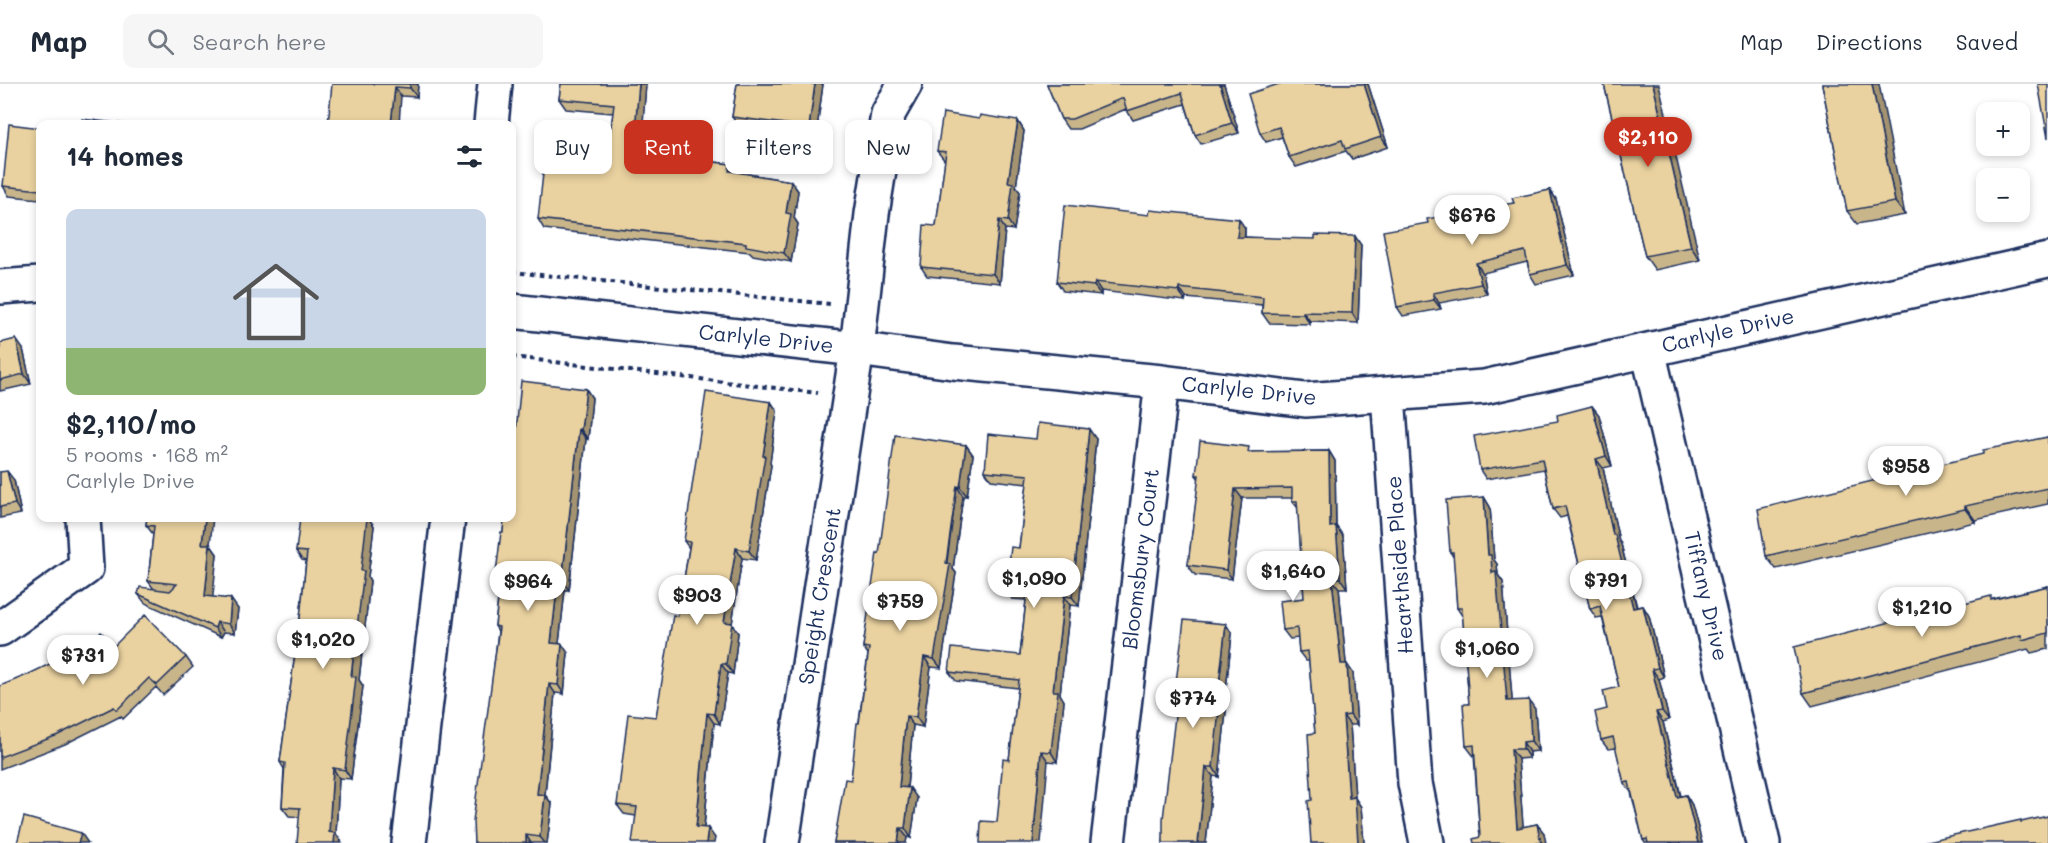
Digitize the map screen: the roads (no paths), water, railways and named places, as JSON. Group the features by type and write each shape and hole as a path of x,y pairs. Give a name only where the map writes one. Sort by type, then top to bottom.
{"street":[{"path":"491,120 495,84"},
{"name":"Speight Crescent","path":"782,843 857,349 872,214 888,114 905,84"},
{"name":"Carlyle Drive","path":"516,311 857,349 952,362 1162,382 1305,400 1484,387 2048,260"},
{"path":"0,286 36,284"},
{"name":"Tiffany Drive","path":"1648,350 1764,843"},
{"name":"Bloomsbury Court","path":"1108,843 1162,382"},
{"name":"Hearthside Place","path":"1388,394 1415,783 1427,843"},
{"path":"0,628 86,568 83,522"},
{"path":"409,843 448,522"}]}
